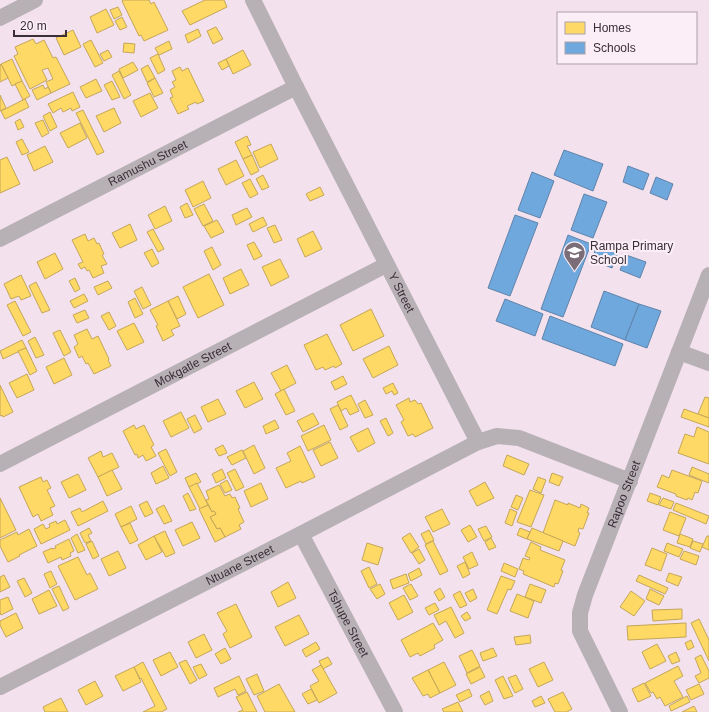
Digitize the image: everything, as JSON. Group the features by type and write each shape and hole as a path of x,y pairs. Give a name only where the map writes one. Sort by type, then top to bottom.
{"street":[{"path":"0,18 35,0"},
{"name":"Y Street","path":"253,0 386,265 478,442"},
{"name":"Ramushu Street","path":"0,239 296,87"},
{"name":"Mokgatle Street","path":"0,464 386,265"},
{"name":"Rapoo Street","path":"620,712 580,631 580,613 585,595 709,275"},
{"path":"680,352 709,363"},
{"path":"478,442 497,436 519,438 630,481"},
{"name":"Ntuane Street","path":"0,686 301,534 478,442"},
{"name":"Tshupe Street","path":"301,534 391,710"}],"building: Homes":[{"path":"149,0 151,4 154,2 168,30 144,41 141,35 139,36 122,1"},
{"path":"205,0 224,0 227,7 190,25 182,11"},
{"path":"118,7 122,15 114,19 110,10"},
{"path":"106,9 114,25 97,33 90,17"},
{"path":"122,17 127,27 120,30 115,21"},
{"path":"216,27 223,39 213,44 207,31"},
{"path":"198,29 201,36 188,43 185,35"},
{"path":"73,30 81,47 64,55 56,38"},
{"path":"33,39 36,44 44,40 53,58 56,57 70,84 51,93 46,82 53,79 48,68 42,70 47,80 30,89 14,56 18,54 15,47"},
{"path":"91,40 103,63 95,67 83,44"},
{"path":"169,41 172,49 159,55 155,48"},
{"path":"124,43 135,44 134,53 123,52"},
{"path":"108,50 112,57 104,61 100,54"},
{"path":"243,50 251,65 233,74 226,59"},
{"path":"158,54 165,70 158,74 150,58"},
{"path":"12,59 22,81 12,86 1,64"},
{"path":"226,59 229,66 222,70 218,63"},
{"path":"133,62 138,70 123,78 119,69"},
{"path":"1,64 8,78 0,82 0,65"},
{"path":"148,65 155,78 147,82 141,69"},
{"path":"180,67 182,71 188,68 204,101 197,104 196,102 187,106 189,109 178,114 170,98 173,97 170,90 175,87 172,82 176,80 172,71"},
{"path":"119,71 131,95 124,99 112,75"},
{"path":"155,78 163,93 154,97 147,83"},
{"path":"96,79 102,91 86,98 80,87"},
{"path":"22,81 30,96 23,100 15,84"},
{"path":"112,81 120,97 112,100 104,85"},
{"path":"43,85 45,89 48,87 51,93 37,100 32,90"},
{"path":"73,92 80,107 72,111 71,108 63,112 61,108 53,113 48,104"},
{"path":"150,93 158,108 141,117 133,101"},
{"path":"0,95 6,108 0,111"},
{"path":"25,99 29,107 5,119 1,111"},
{"path":"114,108 121,123 104,132 96,116"},
{"path":"83,110 104,152 97,155 76,113"},
{"path":"50,112 57,127 50,131 43,116"},
{"path":"20,119 24,127 18,130 15,122"},
{"path":"43,120 49,133 42,137 35,123"},
{"path":"80,123 87,138 68,148 60,133"},
{"path":"247,136 251,145 247,146 252,155 243,159 235,142"},
{"path":"22,139 29,152 22,155 16,142"},
{"path":"271,144 278,159 260,168 253,152"},
{"path":"45,146 53,162 34,171 27,155"},
{"path":"252,155 259,171 251,175 243,159"},
{"path":"7,157 20,184 0,193 0,160"},
{"path":"236,160 244,176 226,185 218,169"},
{"path":"263,175 269,187 262,190 256,179"},
{"path":"250,179 258,194 250,198 242,183"},
{"path":"203,181 211,198 193,207 185,190"},
{"path":"320,187 324,195 310,201 306,194"},
{"path":"187,203 193,215 185,218 180,207"},
{"path":"204,204 213,221 203,226 194,209"},
{"path":"165,206 172,221 155,229 148,215"},
{"path":"247,208 252,217 236,225 232,215"},
{"path":"263,217 267,225 253,232 249,224"},
{"path":"217,220 224,232 211,238 204,226"},
{"path":"130,224 137,240 120,248 112,233"},
{"path":"275,225 282,240 274,243 267,228"},
{"path":"153,229 164,249 158,252 147,232"},
{"path":"313,231 322,249 305,257 297,239"},
{"path":"85,234 88,241 94,238 97,244 99,243 104,254 102,255 107,264 101,266 104,273 93,278 89,270 87,271 85,267 81,269 78,264 83,262 72,240"},
{"path":"254,242 262,256 254,260 247,245"},
{"path":"212,247 221,265 213,270 204,251"},
{"path":"152,249 159,263 152,267 144,253"},
{"path":"55,253 63,269 45,279 37,262"},
{"path":"280,259 289,277 271,286 262,267"},
{"path":"241,269 249,285 230,294 223,278"},
{"path":"209,274 224,305 198,318 183,287"},
{"path":"21,275 31,296 21,300 19,296 11,299 4,284"},
{"path":"75,278 80,289 75,292 69,281"},
{"path":"108,281 112,288 98,295 94,287"},
{"path":"36,282 50,310 42,313 29,286"},
{"path":"142,287 151,305 143,309 134,291"},
{"path":"84,294 88,301 74,308 70,301"},
{"path":"178,296 186,314 177,319 168,301"},
{"path":"135,298 143,314 135,318 128,302"},
{"path":"15,301 31,332 23,336 7,305"},
{"path":"168,301 180,326 171,330 174,335 163,341 156,326 158,325 150,310"},
{"path":"371,309 384,336 353,351 340,325"},
{"path":"85,310 89,318 77,323 73,315"},
{"path":"109,312 116,326 109,330 101,316"},
{"path":"134,323 144,342 127,350 117,331"},
{"path":"87,329 92,339 98,336 111,366 94,374 82,356 79,358 74,347 78,344 74,335"},
{"path":"60,330 71,352 64,356 53,333"},
{"path":"327,334 342,364 335,368 334,366 325,370 323,367 316,370 304,345"},
{"path":"35,337 44,355 36,358 28,341"},
{"path":"22,340 26,348 3,359 0,351"},
{"path":"389,346 398,365 373,378 363,359"},
{"path":"26,348 37,371 30,375 18,351"},
{"path":"64,358 72,375 54,384 46,367"},
{"path":"287,365 296,383 281,391 271,373"},
{"path":"27,374 34,390 17,398 9,383"},
{"path":"343,376 347,384 335,390 331,382"},
{"path":"254,382 263,399 245,408 236,391"},
{"path":"393,383 398,393 394,395 392,391 386,394 383,388"},
{"path":"0,385 13,412 3,417 2,415 0,416"},
{"path":"284,389 295,411 286,415 275,394"},
{"path":"351,395 359,411 350,415 346,408 341,411 337,402"},
{"path":"705,397 709,398 709,418 698,414"},
{"path":"409,398 410,402 415,400 418,404 421,403 433,428 415,437 413,434 408,436 401,422 404,420 396,405"},
{"path":"218,399 226,414 208,422 201,407"},
{"path":"365,400 373,415 365,418 358,404"},
{"path":"338,405 348,426 340,430 330,409"},
{"path":"684,409 709,418 709,427 681,417"},
{"path":"181,412 189,428 171,437 163,421"},
{"path":"313,413 319,424 303,432 297,421"},
{"path":"195,415 202,429 194,433 187,419"},
{"path":"386,418 393,433 388,436 380,421"},
{"path":"275,420 279,428 266,434 263,426"},
{"path":"134,425 136,429 144,425 154,445 151,447 156,456 146,461 143,455 138,458 137,454 135,455 123,431"},
{"path":"324,425 331,440 308,451 301,436"},
{"path":"697,427 709,432 709,464 678,453 685,434 694,437"},
{"path":"368,428 375,443 358,452 350,437"},
{"path":"330,442 338,458 321,466 313,450"},
{"path":"223,445 227,453 219,456 215,449"},
{"path":"254,445 265,468 254,474 243,451"},
{"path":"300,446 315,477 302,483 301,481 286,488 276,468 291,461 287,453"},
{"path":"166,449 177,472 170,476 158,453"},
{"path":"242,450 246,458 232,465 227,457"},
{"path":"101,451 103,457 112,453 119,467 98,477 88,458"},
{"path":"507,455 529,464 524,475 503,466"},
{"path":"163,466 169,478 156,484 151,473"},
{"path":"692,467 709,474 709,483 689,475"},
{"path":"222,469 226,478 216,483 212,474"},
{"path":"235,469 244,487 236,491 227,473"},
{"path":"112,470 122,489 107,496 98,477"},
{"path":"672,470 702,481 698,493 695,492 692,500 688,498 687,500 676,496 676,494 657,487 662,475 669,478"},
{"path":"196,473 201,482 189,487 185,478"},
{"path":"552,473 563,477 559,486 549,482"},
{"path":"78,474 86,490 69,498 61,482"},
{"path":"41,477 43,482 47,480 51,488 47,490 55,506 50,508 53,515 41,521 38,514 33,517 19,487"},
{"path":"538,477 546,480 541,493 533,489"},
{"path":"227,480 232,490 225,493 220,484"},
{"path":"485,482 494,498 477,506 469,491"},
{"path":"197,483 208,505 200,509 189,487"},
{"path":"261,483 268,499 251,507 244,491"},
{"path":"219,485 225,496 230,494 232,498 235,497 240,508 238,509 244,522 239,525 241,529 225,537 220,528 217,529 210,517 216,514 214,511 212,512 206,500 209,499 206,491"},
{"path":"530,490 544,495 531,527 517,522"},
{"path":"188,493 196,509 190,511 183,496"},
{"path":"650,493 661,497 658,505 647,501"},
{"path":"516,495 523,498 518,510 511,507"},
{"path":"0,498 16,530 0,538"},
{"path":"663,498 674,502 671,509 659,505"},
{"path":"555,500 580,508 581,504 589,508 587,513 589,513 583,529 579,528 578,532 580,533 575,546 543,533"},
{"path":"103,501 108,511 78,526 71,512 80,508 82,512"},
{"path":"147,501 153,513 145,517 139,505"},
{"path":"676,503 709,516 706,524 673,510"},
{"path":"164,505 172,521 164,524 156,509"},
{"path":"208,505 212,512 214,511 216,514 210,517 217,529 220,528 225,537 215,542 199,509"},
{"path":"131,506 137,519 121,527 115,514"},
{"path":"442,509 450,524 433,532 425,517"},
{"path":"510,509 517,512 512,526 505,523"},
{"path":"670,512 686,518 679,536 663,530"},
{"path":"65,520 70,530 41,544 34,529 43,524 46,529 50,527 49,524 56,521 57,524"},
{"path":"192,522 200,538 183,546 175,530"},
{"path":"130,523 138,540 130,544 121,527"},
{"path":"470,525 477,537 468,542 461,530"},
{"path":"486,526 492,537 484,541 478,529"},
{"path":"89,528 92,533 88,535 91,541 85,543 80,533"},
{"path":"520,528 530,532 527,539 517,535"},
{"path":"532,528 563,541 559,551 527,539"},
{"path":"29,529 37,546 8,562 0,546 0,540 17,532 18,535"},
{"path":"429,530 434,540 426,544 421,534"},
{"path":"165,531 175,553 166,557 154,536"},
{"path":"410,533 419,547 411,553 402,538"},
{"path":"77,534 85,550 78,553 71,538"},
{"path":"680,534 693,539 690,547 677,543"},
{"path":"154,536 162,552 146,560 138,545"},
{"path":"707,536 709,536 709,550 702,547"},
{"path":"491,538 496,547 489,550 485,542"},
{"path":"69,539 74,551 70,553 71,556 62,560 61,557 48,563 43,552 56,548 55,546"},
{"path":"92,541 99,556 93,559 86,544"},
{"path":"433,541 448,571 440,575 425,545"},
{"path":"693,541 703,544 700,552 690,548"},
{"path":"531,542 541,547 540,550 565,560 558,584 555,583 554,587 523,574 524,571 519,569 523,558 529,560 530,558 525,556"},
{"path":"367,543 383,548 378,565 362,560"},
{"path":"667,543 683,549 679,557 664,551"},
{"path":"652,548 667,554 661,571 645,565"},
{"path":"419,549 425,560 419,564 412,553"},
{"path":"118,551 126,568 109,576 101,559"},
{"path":"684,551 699,556 696,565 680,559"},
{"path":"472,552 478,565 469,569 463,557"},
{"path":"78,557 87,575 90,573 98,589 75,600 58,566"},
{"path":"465,562 470,574 463,578 457,566"},
{"path":"504,563 518,569 515,577 501,571"},
{"path":"369,567 377,584 369,588 361,571"},
{"path":"419,568 422,575 411,581 408,574"},
{"path":"51,571 57,584 50,588 44,574"},
{"path":"669,573 682,577 678,586 666,581"},
{"path":"406,574 409,583 393,589 390,580"},
{"path":"4,575 10,587 0,592 0,577"},
{"path":"639,575 668,588 665,594 636,581"},
{"path":"501,576 515,581 511,590 508,589 497,614 487,610"},
{"path":"24,578 32,593 25,597 17,581"},
{"path":"288,582 296,598 278,607 271,592"},
{"path":"380,584 385,594 377,599 370,589"},
{"path":"411,584 418,596 410,600 403,588"},
{"path":"530,584 546,590 541,603 525,597"},
{"path":"59,586 69,608 63,611 52,589"},
{"path":"440,588 445,597 439,601 434,592"},
{"path":"473,589 477,598 470,602 465,593"},
{"path":"650,589 664,596 659,605 646,599"},
{"path":"49,590 57,606 39,614 32,599"},
{"path":"460,591 467,605 460,608 453,595"},
{"path":"631,591 645,601 634,616 620,607"},
{"path":"517,594 534,601 528,618 510,611"},
{"path":"404,595 413,612 398,620 389,603"},
{"path":"8,597 13,609 1,615 0,600"},
{"path":"435,603 439,610 429,615 425,608"},
{"path":"236,604 252,637 230,648 223,634 227,631 217,613"},
{"path":"451,607 464,633 455,638 446,621 439,625 434,615"},
{"path":"682,609 682,619 653,621 652,610"},
{"path":"467,612 471,618 465,621 461,616"},
{"path":"16,613 23,628 6,637 0,625 0,621"},
{"path":"299,615 309,634 285,646 275,627"},
{"path":"699,619 709,640 709,661 691,623"},
{"path":"433,623 443,640 434,645 435,648 420,656 418,653 410,657 401,640"},
{"path":"686,623 686,637 628,640 627,626"},
{"path":"204,634 212,650 196,658 188,642"},
{"path":"530,635 531,643 516,645 514,637"},
{"path":"691,640 694,647 688,650 685,643"},
{"path":"316,642 320,649 306,657 302,650"},
{"path":"657,644 666,661 650,669 642,652"},
{"path":"225,648 231,659 221,664 215,654"},
{"path":"493,648 497,656 483,661 480,653"},
{"path":"472,650 480,666 467,673 459,656"},
{"path":"170,652 178,667 161,676 153,660"},
{"path":"676,652 680,661 672,664 668,656"},
{"path":"701,655 709,671 709,678 699,683 695,676 701,673 695,658"},
{"path":"328,657 332,664 323,669 319,661"},
{"path":"186,660 197,680 190,684 179,663"},
{"path":"143,662 167,709 161,712 143,712 155,706 134,667"},
{"path":"444,662 456,685 440,693 428,670"},
{"path":"544,662 553,680 538,687 529,669"},
{"path":"201,664 207,675 199,679 193,667"},
{"path":"321,665 337,693 319,703 310,686 319,681 312,670"},
{"path":"678,666 683,676 674,681 683,697 665,706 660,697 657,699 645,683"},
{"path":"134,667 141,682 123,691 115,676"},
{"path":"480,667 485,677 471,684 466,674"},
{"path":"428,670 440,693 430,698 428,694 423,696 412,678"},
{"path":"257,674 264,691 254,695 246,679"},
{"path":"516,675 523,689 515,693 508,678"},
{"path":"239,676 246,691 238,695 235,689 218,697 214,688"},
{"path":"503,676 513,696 504,699 495,680"},
{"path":"95,681 103,696 86,705 78,690"},
{"path":"644,683 651,696 638,702 632,689"},
{"path":"279,684 295,712 265,712 257,696"},
{"path":"699,684 704,694 691,700 686,690"},
{"path":"311,689 317,700 308,704 302,694"},
{"path":"469,689 472,696 460,702 456,695"},
{"path":"489,691 493,701 485,705 480,696"},
{"path":"247,692 257,712 238,712 243,710 236,697"},
{"path":"563,692 572,709 567,712 555,712 548,699"},
{"path":"541,696 545,703 535,707 532,701"},
{"path":"687,696 690,702 671,711 669,706"},
{"path":"61,698 68,712 45,712 43,707"},
{"path":"458,702 463,712 444,712 442,709"},
{"path":"694,706 697,712 682,712"}],"building: Schools":[{"path":"564,150 603,164 593,191 554,175"},
{"path":"628,166 649,174 643,190 623,182"},
{"path":"532,172 554,181 540,218 518,210"},
{"path":"656,177 673,184 667,200 650,193"},
{"path":"584,194 607,202 593,238 571,230"},
{"path":"515,215 538,223 510,296 488,288"},
{"path":"568,235 591,244 563,317 541,309"},
{"path":"597,244 618,252 612,268 592,260"},
{"path":"626,255 646,262 640,278 620,270"},
{"path":"604,291 639,304 625,340 591,327"},
{"path":"505,299 543,314 535,336 496,321"},
{"path":"639,304 661,311 647,348 625,340"},
{"path":"550,316 623,344 615,366 542,339"}],"place":[{"name":"Rampa Primary School","path":"575,272"}]}
